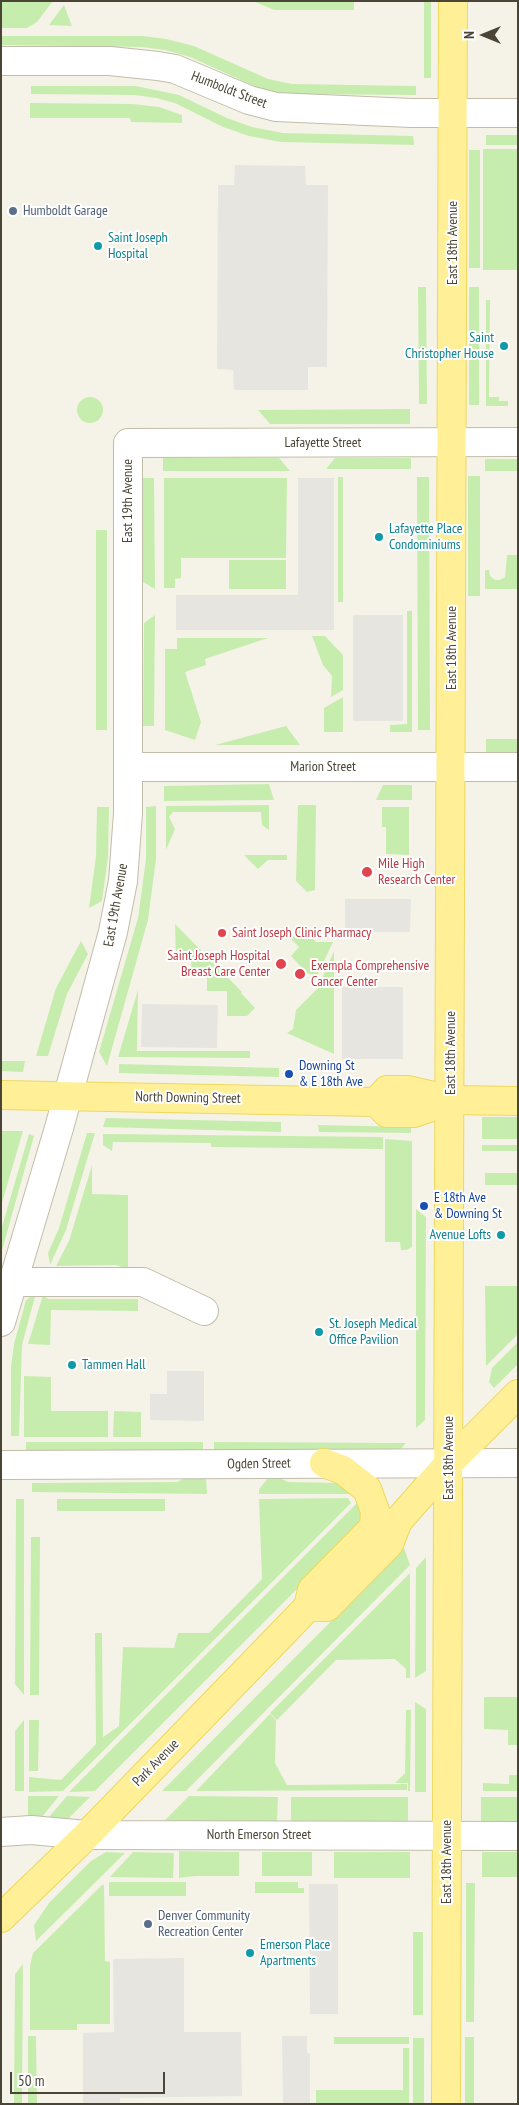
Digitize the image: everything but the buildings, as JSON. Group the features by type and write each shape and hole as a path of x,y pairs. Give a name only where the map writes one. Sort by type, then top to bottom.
{"main road":[{"name":"East 18th Avenue","path":"446,2104 451,1100 453,1"},
{"name":"North Downing Street","path":"1,1095 376,1102 387,1090 406,1090 451,1100 518,1101"},
{"name":"Park Avenue","path":"1,1918 87,1835 308,1607 312,1590 386,1524 518,1394"},
{"path":"324,1463 343,1470 367,1489 386,1524"}],"street":[{"name":"Humboldt Street","path":"1,62 110,62 158,66 175,69 249,100 276,107 453,113 518,113"},
{"name":"Lafayette Street","path":"128,443 518,442"},
{"name":"East 19th Avenue","path":"1,1322 68,1095 113,932 123,881 128,813 128,443"},
{"name":"Marion Street","path":"128,767 518,767"},
{"path":"13,1282 143,1282 204,1311"},
{"name":"Ogden Street","path":"1,1465 518,1463"},
{"name":"North Emerson Street","path":"1,1832 31,1830 87,1835 518,1836"}],"green space":[{"path":"1,1 53,1 37,22 27,28 1,28"},
{"path":"253,1 354,1 354,10 274,10"},
{"path":"424,1 431,1 431,78 424,78"},
{"path":"64,5 72,26 49,25"},
{"path":"1,36 143,36 166,39 194,46 268,79 292,84 416,86 416,95 291,94 263,90 190,57 165,50 141,47 1,45"},
{"path":"31,86 136,86 179,95 227,118 252,127 283,133 413,136 414,145 281,142 249,136 223,127 175,103 156,98 135,95 31,94"},
{"path":"30,103 133,104 159,107 182,115 182,123 131,122 130,118 30,118"},
{"path":"486,135 518,135 518,145 486,145"},
{"path":"483,149 518,149 518,270 483,270"},
{"path":"469,150 480,150 480,268 469,268"},
{"path":"418,287 426,287 427,404 419,404"},
{"path":"469,287 479,287 479,405 469,405"},
{"path":"486,300 490,300 489,397 499,397 499,401 508,401 508,406 486,406"},
{"path":"90,397 99,401 103,410 99,419 90,423 81,419 77,410 81,401"},
{"path":"410,409 410,424 270,424 258,410"},
{"path":"163,458 279,458 290,471 163,471"},
{"path":"335,458 411,458 411,469 326,469"},
{"path":"485,459 518,459 518,471 485,471"},
{"path":"468,476 480,476 480,596 468,596"},
{"path":"338,477 343,477 343,602 338,602"},
{"path":"417,477 429,477 430,730 418,730"},
{"path":"143,478 154,478 155,589 143,582"},
{"path":"164,478 287,478 286,558 181,558 181,578 175,579 175,588 164,588"},
{"path":"96,530 107,530 107,730 96,730"},
{"path":"507,555 517,555 517,589 485,589 485,570 489,570 490,576 495,580 505,577"},
{"path":"229,560 286,560 286,589 229,589"},
{"path":"407,611 412,611 412,732 390,732 390,725 407,724"},
{"path":"155,615 154,726 143,726 144,623"},
{"path":"312,636 325,636 343,655 343,690 331,697 332,676 323,665"},
{"path":"177,638 268,638 205,659 206,665 185,672 201,722 195,740 165,730 165,649 177,649"},
{"path":"343,697 343,732 324,732 324,708"},
{"path":"286,726 300,745 215,745"},
{"path":"486,739 518,739 518,752 486,752"},
{"path":"269,784 274,800 164,801 164,786"},
{"path":"383,785 412,785 412,800 376,800"},
{"path":"269,805 269,830 262,825 261,812 173,812 169,817 175,829 166,850 166,806"},
{"path":"298,805 316,805 315,890 307,892 296,881"},
{"path":"156,806 156,859 148,920 107,1066 99,1052 138,918 146,859 146,807"},
{"path":"97,807 109,807 108,857 102,901 89,908 96,856"},
{"path":"382,807 409,807 409,855 386,854 386,827 382,827"},
{"path":"244,855 287,855 287,860 268,860 258,869"},
{"path":"175,924 242,992 255,1008 247,1016 227,1016 227,991 207,991 207,977 192,977 191,960 176,961"},
{"path":"302,928 316,942 333,942 317,976 307,973 291,956 299,947 291,939"},
{"path":"81,941 88,954 67,994 48,1056 36,1056 56,988"},
{"path":"334,951 334,1054 287,1033 293,1029 296,1010 318,988"},
{"path":"138,990 137,1051 250,1051 250,1058 118,1057"},
{"path":"1,1061 25,1061 23,1072 1,1071"},
{"path":"119,1064 279,1068 279,1077 119,1073"},
{"path":"482,1117 518,1117 518,1139 482,1139"},
{"path":"106,1118 281,1122 281,1132 103,1127"},
{"path":"318,1125 411,1127 411,1133 319,1132"},
{"path":"1,1131 23,1131 1,1206"},
{"path":"87,1133 95,1133 66,1230 50,1265 48,1253 59,1228"},
{"path":"29,1134 34,1136 1,1254 1,1230"},
{"path":"103,1134 383,1137 383,1149 211,1147 211,1143 113,1142 112,1151 103,1145"},
{"path":"385,1139 412,1141 412,1247 406,1250 401,1250 400,1242 385,1242"},
{"path":"482,1145 518,1145 518,1151 482,1151"},
{"path":"92,1165 92,1194 128,1195 128,1269 116,1265 56,1266 69,1241"},
{"path":"485,1173 518,1173 518,1185 485,1185"},
{"path":"416,1209 426,1217 425,1420 416,1428"},
{"path":"485,1286 518,1286 518,1334 486,1366"},
{"path":"36,1293 22,1345 19,1436 11,1436 11,1367 14,1344 26,1300"},
{"path":"43,1295 48,1299 138,1299 138,1311 51,1310 50,1345 28,1344"},
{"path":"518,1342 518,1364 494,1388 489,1382 492,1368"},
{"path":"24,1376 51,1377 51,1411 108,1411 108,1437 24,1437"},
{"path":"114,1411 141,1412 141,1437 113,1437"},
{"path":"26,1442 203,1442 203,1454 26,1453"},
{"path":"214,1442 406,1443 397,1453 214,1454"},
{"path":"187,1477 206,1478 207,1494 32,1492 32,1483 177,1482"},
{"path":"269,1477 280,1478 288,1482 337,1483 353,1494 259,1494 259,1489"},
{"path":"348,1498 351,1503 63,1791 29,1792 29,1777 61,1780 96,1744 95,1633 102,1633 103,1737 119,1726 123,1647 174,1648 178,1633 209,1633 262,1579 259,1499"},
{"path":"16,1499 24,1499 24,1695 15,1684"},
{"path":"57,1499 165,1499 165,1511 57,1511"},
{"path":"357,1503 363,1504 364,1510 360,1526 95,1791 69,1792"},
{"path":"31,1537 40,1537 39,1695 30,1695"},
{"path":"404,1548 410,1565 186,1791 162,1791"},
{"path":"426,1557 426,1671 415,1678 416,1568"},
{"path":"410,1573 410,1678 406,1678 406,1669 395,1659 336,1660 277,1720 270,1713"},
{"path":"484,1697 518,1697 518,1745 508,1745 508,1730 484,1729"},
{"path":"415,1702 426,1709 426,1792 415,1792"},
{"path":"406,1710 411,1710 410,1791 408,1791 408,1783 395,1783 405,1773"},
{"path":"270,1714 276,1720 275,1763 287,1785 407,1784 407,1790 196,1791"},
{"path":"24,1720 24,1791 15,1791 15,1731"},
{"path":"29,1720 39,1720 38,1771 29,1771"},
{"path":"509,1775 518,1775 518,1791 483,1791 483,1783 509,1784"},
{"path":"28,1796 59,1796 41,1818 28,1821"},
{"path":"67,1796 90,1797 61,1826 41,1826"},
{"path":"189,1796 278,1797 277,1821 169,1822 165,1820"},
{"path":"291,1797 408,1797 408,1823 291,1823"},
{"path":"481,1797 518,1797 518,1824 481,1824"},
{"path":"179,1851 239,1852 239,1876 179,1878"},
{"path":"106,1852 125,1853 36,1941 34,1925 49,1903 91,1861"},
{"path":"133,1852 174,1853 173,1878 110,1877"},
{"path":"262,1852 312,1852 312,1876 262,1876"},
{"path":"334,1852 410,1852 410,1878 334,1878"},
{"path":"482,1852 518,1852 518,1877 482,1877"},
{"path":"109,1882 186,1882 186,1896 109,1896"},
{"path":"255,1882 298,1882 298,1888 304,1888 304,1893 255,1893"},
{"path":"466,1883 475,1883 474,2022 466,2022"},
{"path":"104,1885 105,1961 110,1962 110,2024 77,2024 77,2030 30,2030 30,1966 33,1953"},
{"path":"413,1932 423,1932 423,2015 413,2015"},
{"path":"23,1964 22,2104 14,2104 15,1974"},
{"path":"28,2036 36,2036 37,2104 28,2104"},
{"path":"334,2037 409,2037 409,2044 334,2044"},
{"path":"465,2037 474,2037 474,2104 465,2104"},
{"path":"413,2038 424,2038 424,2104 413,2104"},
{"path":"403,2048 409,2048 409,2104 316,2104 316,2090 403,2090"}],"shaded area":[{"path":"235,165 305,166 306,185 328,185 327,367 308,367 308,390 234,390 233,370 217,369 218,185 234,185"},
{"path":"298,478 334,478 334,630 176,630 176,595 298,595"},
{"path":"353,615 403,615 403,721 353,721"},
{"path":"345,899 411,899 410,932 345,932"},
{"path":"342,987 403,987 403,1059 342,1059"},
{"path":"142,1004 218,1005 217,1048 141,1047"},
{"path":"167,1371 204,1371 204,1421 150,1420 150,1394 167,1394"},
{"path":"309,1884 338,1884 338,2014 310,2014"},
{"path":"184,1958 184,2032 241,2032 242,2096 120,2098 120,2104 83,2104 83,2033 114,2032 113,1959"},
{"path":"282,2036 307,2036 307,2053 310,2054 310,2104 283,2104"}],"place":[{"name":"Humboldt Garage","path":"13,211"},
{"name":"Saint Joseph Hospital","path":"98,246"},
{"name":"Saint Christopher House","path":"504,346"},
{"name":"Lafayette Place Condominiums","path":"379,537"},
{"name":"Mile High Research Center","path":"367,872"},
{"name":"Saint Joseph Clinic Pharmacy","path":"222,933"},
{"name":"Saint Joseph Hospital Breast Care Center","path":"281,964"},
{"name":"Exempla Comprehensive Cancer Center","path":"300,974"},
{"name":"Downing St & E 18th Ave","path":"289,1074"},
{"name":"E 18th Ave & Downing St","path":"424,1206"},
{"name":"Avenue Lofts","path":"501,1235"},
{"name":"St. Joseph Medical Office Pavilion","path":"319,1332"},
{"name":"Tammen Hall","path":"72,1365"},
{"name":"Denver Community Recreation Center","path":"148,1924"},
{"name":"Emerson Place Apartments","path":"250,1953"}]}
